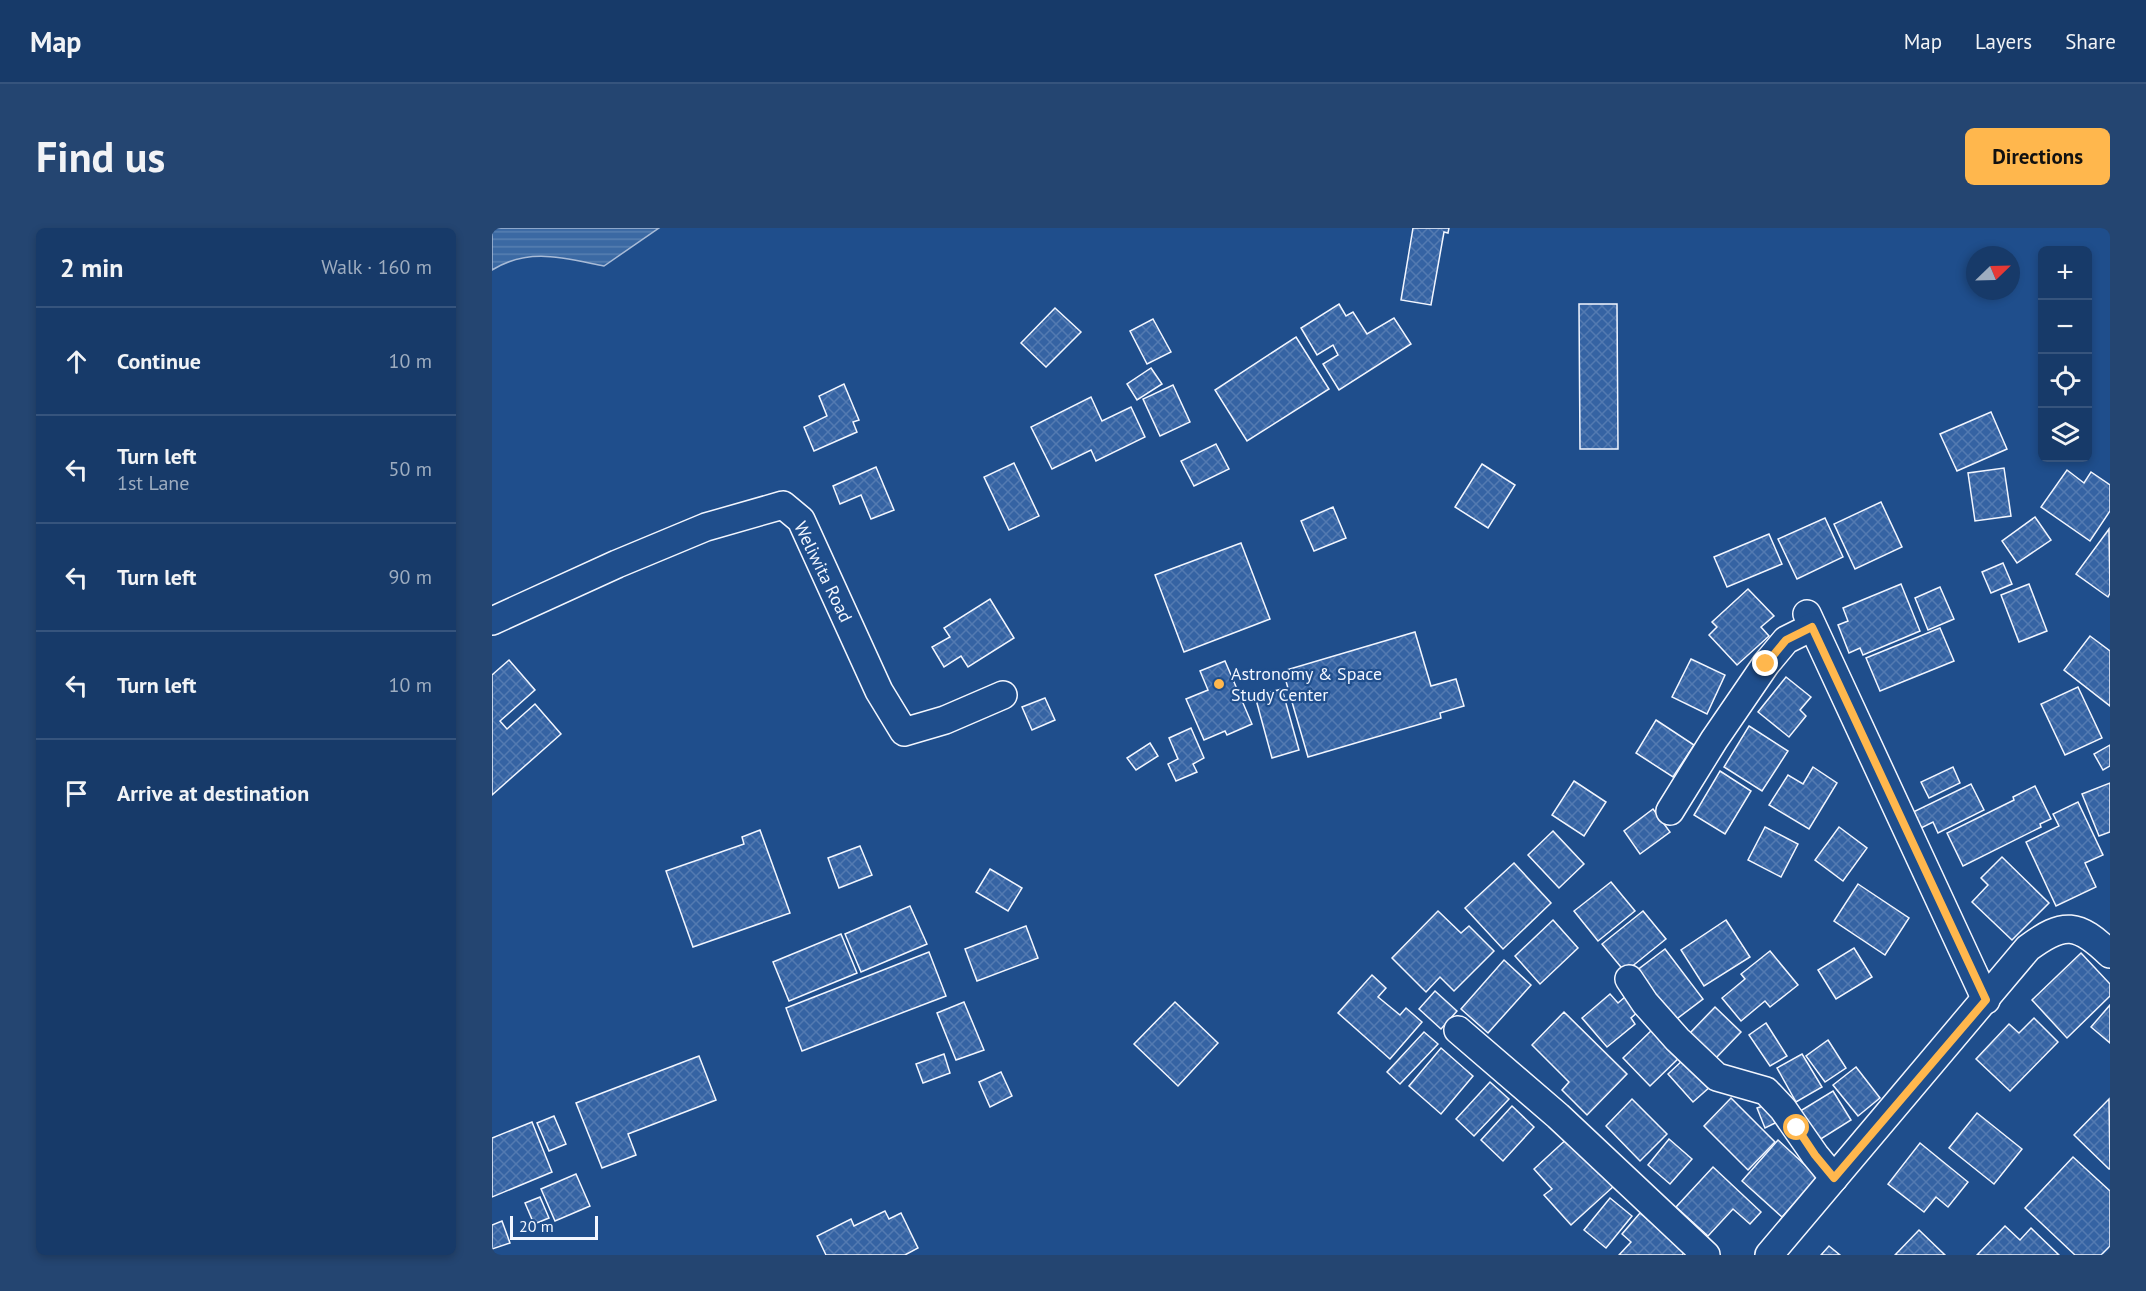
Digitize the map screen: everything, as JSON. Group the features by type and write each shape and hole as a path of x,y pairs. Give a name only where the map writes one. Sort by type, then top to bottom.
{"street":[{"name":"Weliwita Road","path":"492,621 617,564 706,527 783,504 801,520 879,691 904,732 945,720 1003,695"},
{"path":"1670,811 1714,740 1766,664 1786,640 1810,621 1986,1000"},
{"path":"1769,1255 2028,948 2048,934 2073,928 2107,944"},
{"path":"1629,980 1645,1003 1677,1039 1717,1077 1766,1091 1783,1109 1834,1178"},
{"path":"1458,1030 1558,1116 1706,1255"}],"water":[{"path":"492,228 659,228 604,266 547,256 519,259 492,270"}],"building":[{"path":"1413,228 1449,228 1448,233 1444,232 1431,305 1401,300"},
{"path":"1339,304 1346,316 1353,312 1367,334 1394,318 1411,344 1339,390 1323,364 1338,355 1333,345 1317,355 1301,328"},
{"path":"1579,304 1617,304 1618,449 1580,449"},
{"path":"1055,308 1081,332 1046,367 1021,343"},
{"path":"1153,319 1171,352 1147,364 1130,331"},
{"path":"1296,337 1329,389 1247,441 1215,390"},
{"path":"1151,368 1162,384 1137,400 1127,384"},
{"path":"844,384 859,420 853,422 857,432 814,451 804,427 827,416 819,396"},
{"path":"1173,385 1190,422 1160,436 1143,399"},
{"path":"1091,397 1102,421 1131,407 1145,437 1096,461 1091,450 1052,469 1031,427"},
{"path":"1991,412 2007,449 1957,471 1940,434"},
{"path":"1216,444 1229,469 1194,486 1181,461"},
{"path":"1014,463 1039,516 1009,530 984,477"},
{"path":"1482,464 1515,485 1488,528 1455,507"},
{"path":"876,467 894,510 871,519 861,495 840,504 833,486"},
{"path":"2004,468 2011,516 1975,521 1968,473"},
{"path":"2067,470 2084,483 2091,472 2110,485 2110,511 2090,541 2041,507"},
{"path":"1881,502 1902,547 1855,569 1834,524"},
{"path":"1333,507 1346,538 1314,551 1301,521"},
{"path":"2035,517 2051,540 2017,563 2002,541"},
{"path":"1825,518 1843,557 1797,579 1778,539"},
{"path":"2109,529 2110,593 2108,597 2076,574"},
{"path":"1769,534 1782,564 1727,587 1714,557"},
{"path":"1241,543 1270,619 1184,652 1155,575"},
{"path":"2003,563 2012,584 1991,593 1982,572"},
{"path":"1901,584 1920,631 1863,655 1860,648 1849,653 1838,625 1848,621 1843,608"},
{"path":"2029,584 2047,631 2019,642 2001,595"},
{"path":"1940,587 1954,619 1928,630 1915,598"},
{"path":"1748,589 1774,616 1761,627 1769,636 1737,665 1709,635 1717,627 1712,622"},
{"path":"990,599 1014,638 968,667 961,656 944,667 932,647 950,637 944,628"},
{"path":"1940,628 1954,661 1880,691 1866,658"},
{"path":"1415,632 1431,686 1456,679 1464,706 1440,713 1441,718 1308,757 1283,671"},
{"path":"2090,636 2110,651 2110,706 2064,670"},
{"path":"1691,659 1725,675 1707,714 1672,697"},
{"path":"509,660 535,690 500,721 507,729 535,704 561,734 492,795 492,675"},
{"path":"1225,661 1252,724 1227,735 1225,731 1204,740 1186,699 1208,690 1200,671"},
{"path":"1786,677 1811,697 1800,710 1806,716 1789,737 1758,712"},
{"path":"2078,687 2102,738 2065,755 2041,704"},
{"path":"1282,689 1299,750 1272,758 1255,696"},
{"path":"1045,698 1055,720 1032,730 1022,707"},
{"path":"1656,720 1694,745 1673,777 1636,753"},
{"path":"1749,726 1788,751 1762,791 1724,767"},
{"path":"1191,728 1204,758 1193,764 1197,772 1176,781 1168,764 1178,759 1169,738"},
{"path":"1150,743 1158,756 1136,770 1127,758"},
{"path":"2110,745 2110,766 2103,770 2094,754"},
{"path":"1813,767 1837,783 1809,829 1769,805 1788,775 1803,784"},
{"path":"1953,767 1960,783 1929,798 1921,782"},
{"path":"1720,771 1751,791 1725,834 1694,815"},
{"path":"1574,781 1606,802 1584,836 1552,815"},
{"path":"2110,783 2110,832 2099,836 2082,794"},
{"path":"1971,784 1984,810 1938,833 1933,822 1915,831 1907,815"},
{"path":"2035,786 2051,819 2040,824 2041,827 1963,866 1947,833 2014,800 2013,797"},
{"path":"2078,802 2103,855 2085,863 2096,887 2056,906 2026,842 2059,826 2053,814"},
{"path":"1653,809 1670,832 1640,854 1624,831"},
{"path":"1765,827 1798,844 1781,877 1748,860"},
{"path":"1839,827 1867,848 1843,881 1815,860"},
{"path":"760,830 790,913 693,947 666,871 744,844 742,837"},
{"path":"1553,831 1584,864 1559,888 1528,855"},
{"path":"860,846 872,875 839,888 828,858"},
{"path":"2002,857 2049,903 2012,940 1972,902 1988,885 1981,878"},
{"path":"1514,863 1551,903 1503,949 1465,908"},
{"path":"990,869 1022,888 1008,911 976,892"},
{"path":"1611,882 1635,911 1598,941 1574,911"},
{"path":"1858,884 1909,918 1885,955 1834,921"},
{"path":"910,906 927,944 861,972 845,934"},
{"path":"1438,911 1461,933 1469,926 1494,951 1454,991 1440,977 1426,992 1392,958"},
{"path":"1643,911 1666,939 1625,972 1602,944"},
{"path":"1553,920 1578,948 1540,984 1515,956"},
{"path":"1726,920 1750,957 1704,986 1681,950"},
{"path":"1026,926 1038,958 977,981 965,949"},
{"path":"841,934 857,973 789,1001 773,962"},
{"path":"1854,948 1872,977 1836,999 1818,970"},
{"path":"1665,949 1703,999 1674,1021 1636,971"},
{"path":"1770,951 1798,985 1770,1007 1765,1001 1741,1021 1722,998 1745,979 1741,974"},
{"path":"929,952 946,996 802,1051 786,1008"},
{"path":"2081,953 2110,984 2110,996 2067,1038 2032,1000"},
{"path":"1504,960 1531,985 1488,1033 1461,1009"},
{"path":"1372,975 1386,988 1378,997 1400,1015 1406,1008 1422,1022 1390,1059 1338,1013"},
{"path":"1435,991 1457,1011 1441,1029 1419,1009"},
{"path":"1610,994 1618,1003 1626,996 1639,1011 1631,1018 1635,1024 1607,1047 1582,1018"},
{"path":"964,1002 984,1050 956,1060 937,1013"},
{"path":"1175,1002 1218,1043 1178,1086 1134,1044"},
{"path":"2110,1005 2110,1043 2091,1027"},
{"path":"1715,1007 1741,1032 1715,1059 1689,1034"},
{"path":"1564,1012 1627,1074 1587,1115 1562,1090 1569,1082 1532,1045"},
{"path":"2034,1018 2058,1042 2010,1091 1976,1059 2009,1024 2019,1033"},
{"path":"1766,1023 1787,1056 1770,1066 1749,1035"},
{"path":"1654,1028 1681,1056 1650,1086 1623,1058"},
{"path":"1424,1032 1438,1044 1400,1084 1387,1072"},
{"path":"1828,1040 1846,1068 1825,1082 1806,1056"},
{"path":"1441,1048 1473,1076 1441,1114 1409,1086"},
{"path":"944,1054 950,1073 923,1083 916,1064"},
{"path":"1802,1054 1822,1087 1796,1102 1777,1068"},
{"path":"699,1056 716,1100 628,1134 636,1155 602,1168 576,1103"},
{"path":"1685,1058 1711,1086 1693,1102 1668,1074"},
{"path":"1856,1067 1880,1098 1858,1116 1833,1085"},
{"path":"1001,1072 1012,1096 990,1107 979,1082"},
{"path":"1490,1082 1509,1099 1474,1136 1456,1119"},
{"path":"1833,1091 1851,1120 1816,1142 1797,1113"},
{"path":"1731,1098 1775,1142 1748,1170 1704,1126"},
{"path":"1632,1099 1667,1134 1640,1161 1606,1126"},
{"path":"2109,1099 2110,1169 2074,1135"},
{"path":"1769,1104 1775,1123 1765,1128 1757,1108"},
{"path":"1512,1106 1534,1127 1503,1161 1481,1140"},
{"path":"1977,1113 2022,1149 1994,1184 1949,1148"},
{"path":"554,1116 566,1144 549,1151 537,1123"},
{"path":"532,1122 552,1172 492,1197 492,1138"},
{"path":"1570,1136 1615,1185 1571,1225 1544,1195 1552,1189 1534,1169"},
{"path":"1669,1139 1692,1159 1670,1184 1648,1165"},
{"path":"1778,1140 1818,1177 1782,1217 1742,1181"},
{"path":"1920,1143 1968,1182 1948,1207 1936,1197 1924,1212 1888,1184"},
{"path":"2073,1157 2110,1191 2110,1246 2101,1255 2075,1255 2025,1208"},
{"path":"1713,1167 1761,1212 1750,1224 1733,1209 1708,1236 1676,1207"},
{"path":"576,1174 590,1206 555,1221 541,1189"},
{"path":"540,1197 549,1218 534,1224 525,1203"},
{"path":"1610,1198 1632,1216 1606,1248 1584,1230"},
{"path":"885,1211 889,1219 901,1213 918,1248 905,1255 826,1255 817,1236 851,1219 854,1226"},
{"path":"1640,1213 1685,1252 1682,1255 1619,1255 1631,1242 1622,1234"},
{"path":"502,1221 510,1243 492,1249 492,1225"},
{"path":"2005,1226 2020,1240 2031,1228 2059,1255 1977,1255"},
{"path":"1919,1230 1945,1255 1895,1255"},
{"path":"1829,1246 1840,1255 1821,1255"}],"place":[{"name":"Astronomy & Space Study Center","path":"1219,684"}],"route":[{"path":"1766,664 1786,640 1812,627 1986,1000 1834,1178 1797,1128"}]}
